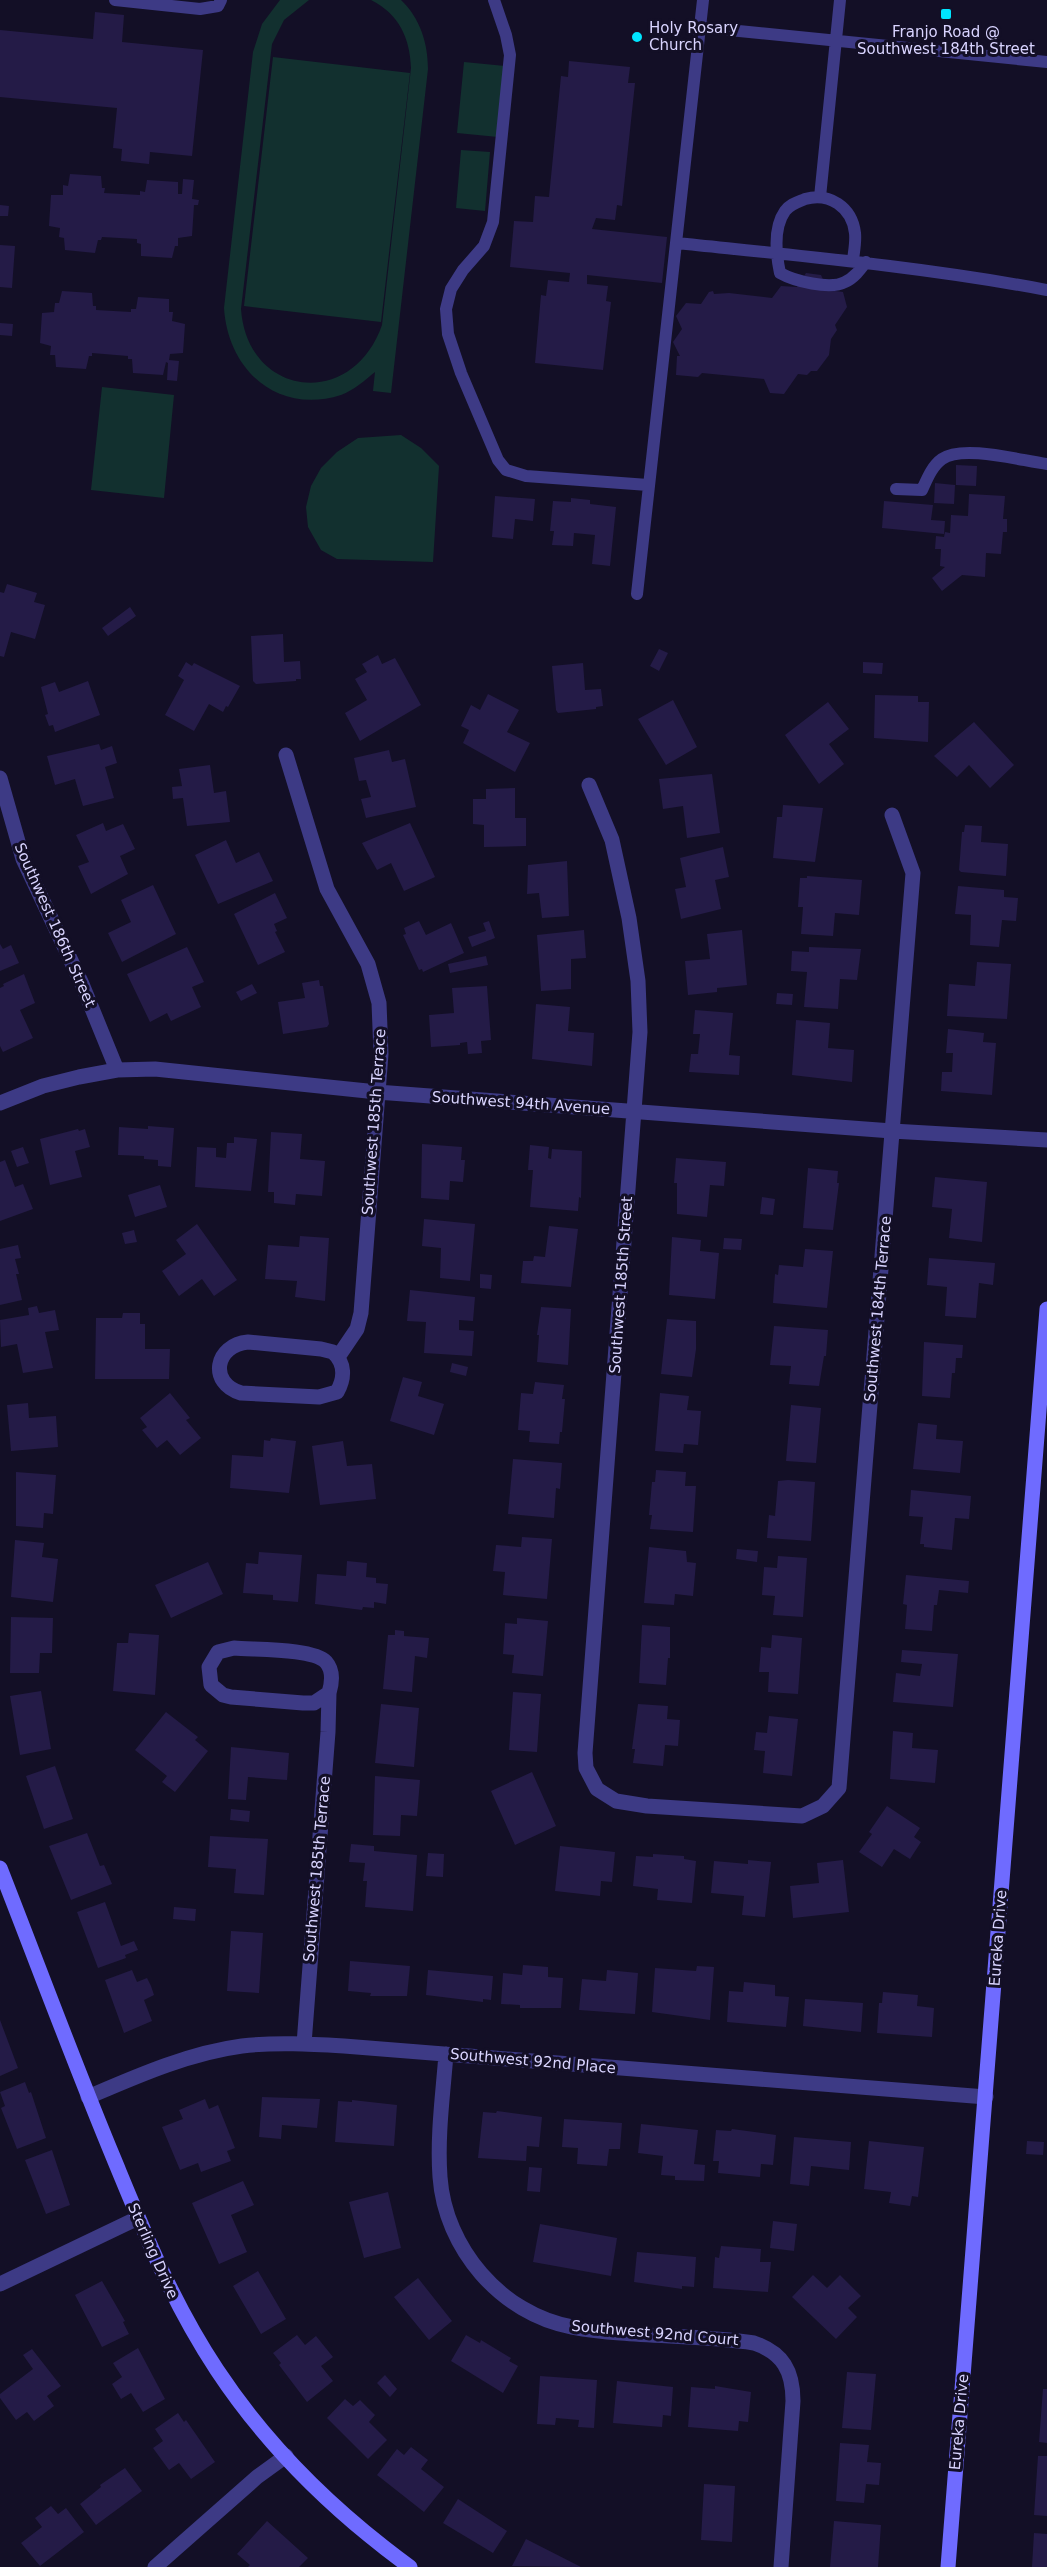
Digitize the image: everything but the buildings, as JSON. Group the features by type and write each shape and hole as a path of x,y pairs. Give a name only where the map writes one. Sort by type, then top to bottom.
{"main road":[{"name":"Eureka Drive","path":"948,2567 1047,1309"},
{"name":"Sterling Drive","path":"0,1868 88,2097 155,2261 196,2337 241,2404 286,2456 336,2508 410,2567"}],"street":[{"name":"Southwest 185th Terrace","path":"286,755 327,888 368,964 374,983 381,1026 381,1054 361,1313 357,1329 339,1357"},
{"name":"Southwest 186th Street","path":"0,778 23,859 86,993 117,1070"},
{"name":"Southwest 185th Street","path":"589,785 612,840 635,954 640,1032 585,1753 586,1768 597,1789 616,1801 630,1804 792,1816 810,1814 828,1803"},
{"name":"Southwest 184th Terrace","path":"828,1803 839,1788 843,1762 913,873 892,815"},
{"name":"Southwest 94th Avenue","path":"0,1103 43,1086 117,1070 155,1070 377,1092 892,1131 1047,1140"},
{"path":"237,1343 321,1349 333,1352 339,1357 342,1366 341,1384 337,1392 328,1396 241,1394 232,1391 222,1382 219,1371 228,1348 237,1343"},
{"name":"Southwest 185th Terrace","path":"304,2044 331,1671 328,1665 316,1656 224,1649 213,1658 209,1667 211,1685 223,1695 231,1697 314,1703 329,1693"},
{"name":"Southwest 92nd Place","path":"88,2097 182,2061 220,2050 276,2044 304,2044 986,2097"},
{"name":"Southwest 92nd Court","path":"446,2054 440,2155 443,2199 450,2223 461,2247 477,2270 494,2287 524,2309 547,2320 569,2326 606,2332 754,2343 765,2347 785,2362 791,2375 794,2401 781,2567"},
{"path":"0,2284 138,2218"},
{"path":"155,2567 257,2477 286,2456"}],"lane":[{"path":"115,0 200,9 218,6 221,0"},
{"path":"494,0 510,55 493,222 484,246 456,279 448,299 447,321 452,348 495,453 507,470 526,476 648,485"},
{"path":"637,594 703,0"},
{"path":"820,197 840,0"},
{"path":"699,27 1047,62"},
{"path":"853,260 855,231 843,207 834,201 820,197 796,202 786,209 780,221 776,254 780,273 792,280 834,285 846,282 866,262"},
{"path":"677,243 853,260 991,279 1047,290"},
{"path":"896,489 922,490 935,465 958,452 1047,464"}],"green space":[{"path":"280,0 309,0 284,20 272,44 241,309 248,338 261,361 280,375 302,382 326,381 348,371 368,353 382,325 411,68 408,47 401,28 389,12 371,0 401,0 408,7 422,32 428,69 391,393 373,391 375,372 355,388 341,395 318,400 296,399 277,393 260,382 246,368 235,351 228,330 224,308 253,52 262,24"},
{"path":"273,57 410,73 381,322 244,306"},
{"path":"464,62 505,66 498,137 457,133"},
{"path":"461,150 490,152 485,211 456,208"},
{"path":"102,387 174,395 164,498 91,490"},
{"path":"401,435 421,448 439,466 433,562 337,559 321,550 308,527 306,507 311,486 321,468 337,452 358,438"}],"place":[{"name":"Franjo Road @ Southwest 184th Street","path":"946,14"},
{"name":"Holy Rosary Church","path":"637,37"}]}
